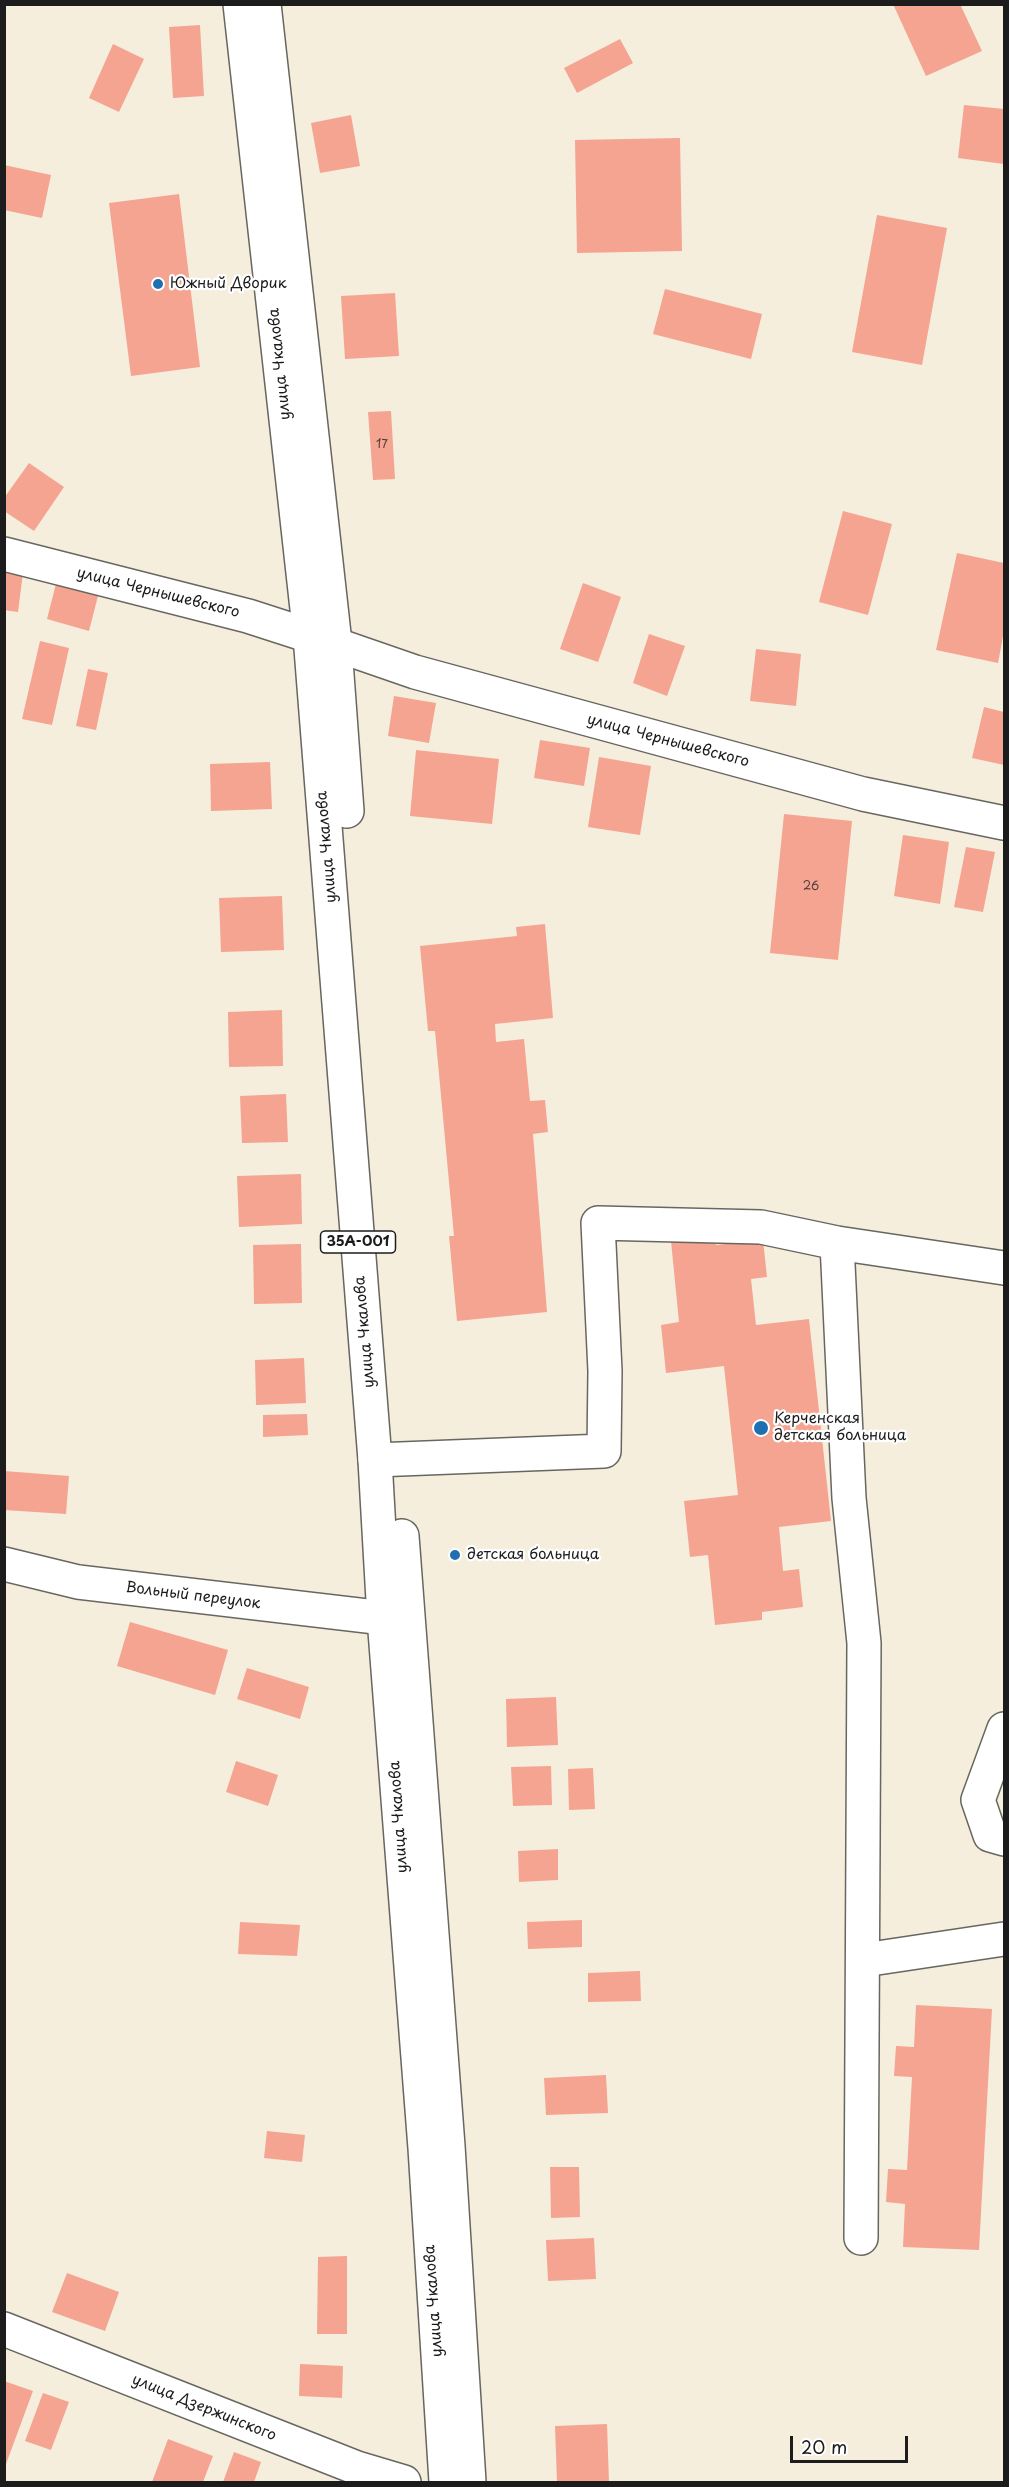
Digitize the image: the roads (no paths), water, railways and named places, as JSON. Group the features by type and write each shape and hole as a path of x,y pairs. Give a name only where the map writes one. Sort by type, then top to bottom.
{"main road":[{"name":"улица Чкалова","path":"240,4 322,640"},
{"name":"улица Чкалова","path":"264,4 322,640 386,1459 446,2482"},
{"name":"улица Чернышевского","path":"4,554 248,616 415,672 863,794 1005,823"},
{"path":"386,1459 604,1451 605,1371 598,1223 761,1227 837,1243 1005,1268"},
{"path":"837,1243 849,1498 864,1643 861,2238"},
{"name":"Вольный переулок","path":"4,1564 78,1582 396,1617"},
{"name":"улица Чкалова","path":"396,1617 448,2146 469,2482"},
{"path":"1005,1729 978,1800 990,1835 1005,1839"},
{"path":"864,1960 1005,1939"},
{"name":"улица Дзержинского","path":"4,2330 357,2468 404,2482"}],"place":[{"name":"Южный Дворик","path":"158,284"},
{"name":"Керченская детская больница","path":"761,1428"},
{"name":"детская больница","path":"455,1555"}]}
